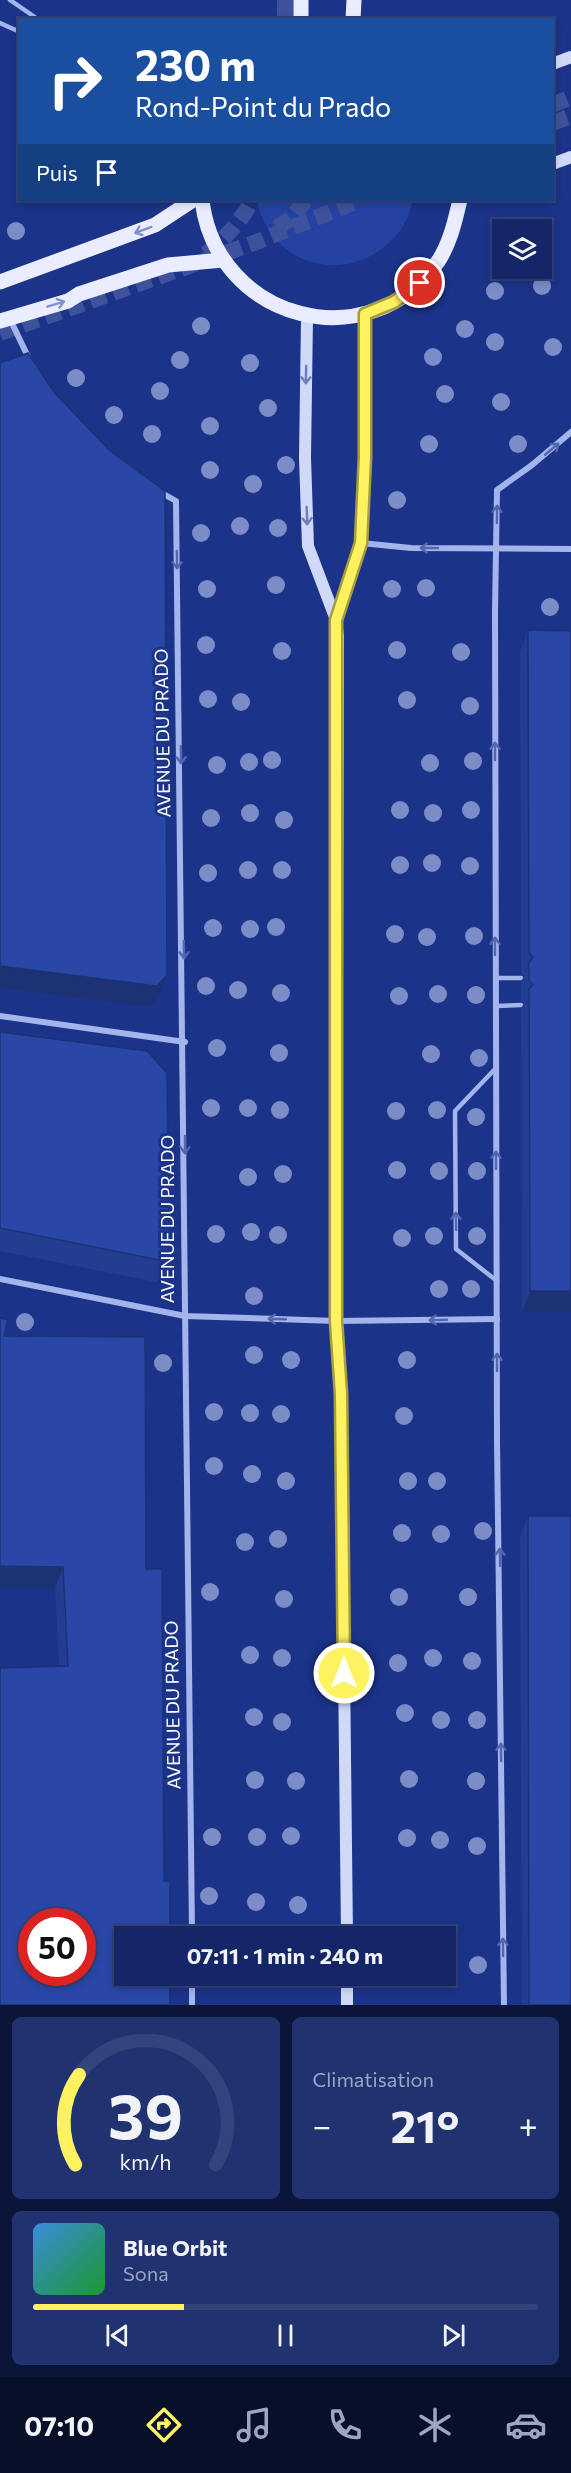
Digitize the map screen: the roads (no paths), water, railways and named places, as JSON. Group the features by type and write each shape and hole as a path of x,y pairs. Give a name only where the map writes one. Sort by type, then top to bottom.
{"main road":[{"path":"301,0 301,18"},
{"path":"353,18 354,0"},
{"path":"554,63 571,57"},
{"path":"554,163 571,157"},
{"path":"0,282 155,225 191,201"},
{"path":"202,201 208,228 223,260 237,278 255,293 275,305 307,317 342,317 365,314 394,302 420,283 440,259 453,230 459,201"},
{"path":"5,319 168,266 223,260"},
{"path":"347,1926 341,1394 336,1321 336,620 361,543 365,467 365,314"},
{"path":"307,317 305,458 308,546 336,620"},
{"path":"347,1986 348,2005"}],"street":[{"path":"5,319 37,372"},
{"path":"504,2005 496,1281 497,490 532,465 571,432"},
{"name":"AVENUE DU PRADO","path":"151,486 176,501 185,1042 185,1316 192,1926"},
{"path":"361,543 411,548 571,549"},
{"path":"0,1016 185,1042"},
{"path":"0,1279 185,1316 336,1321 497,1319"},
{"path":"192,1986 192,2005"}],"lane":[{"path":"10,0 36,18"},
{"path":"15,0 20,6"},
{"path":"0,23 18,31"},
{"path":"496,978 521,978"},
{"path":"496,1006 521,1005"},
{"path":"496,1067 455,1111 456,1249 496,1281"}],"tunnel":[{"path":"285,0 285,18"},
{"path":"554,104 571,97"},
{"path":"554,122 571,116"},
{"path":"206,254 232,229 251,201"},
{"path":"277,228 291,218 305,201"},
{"path":"0,333 254,243 358,201"}]}
